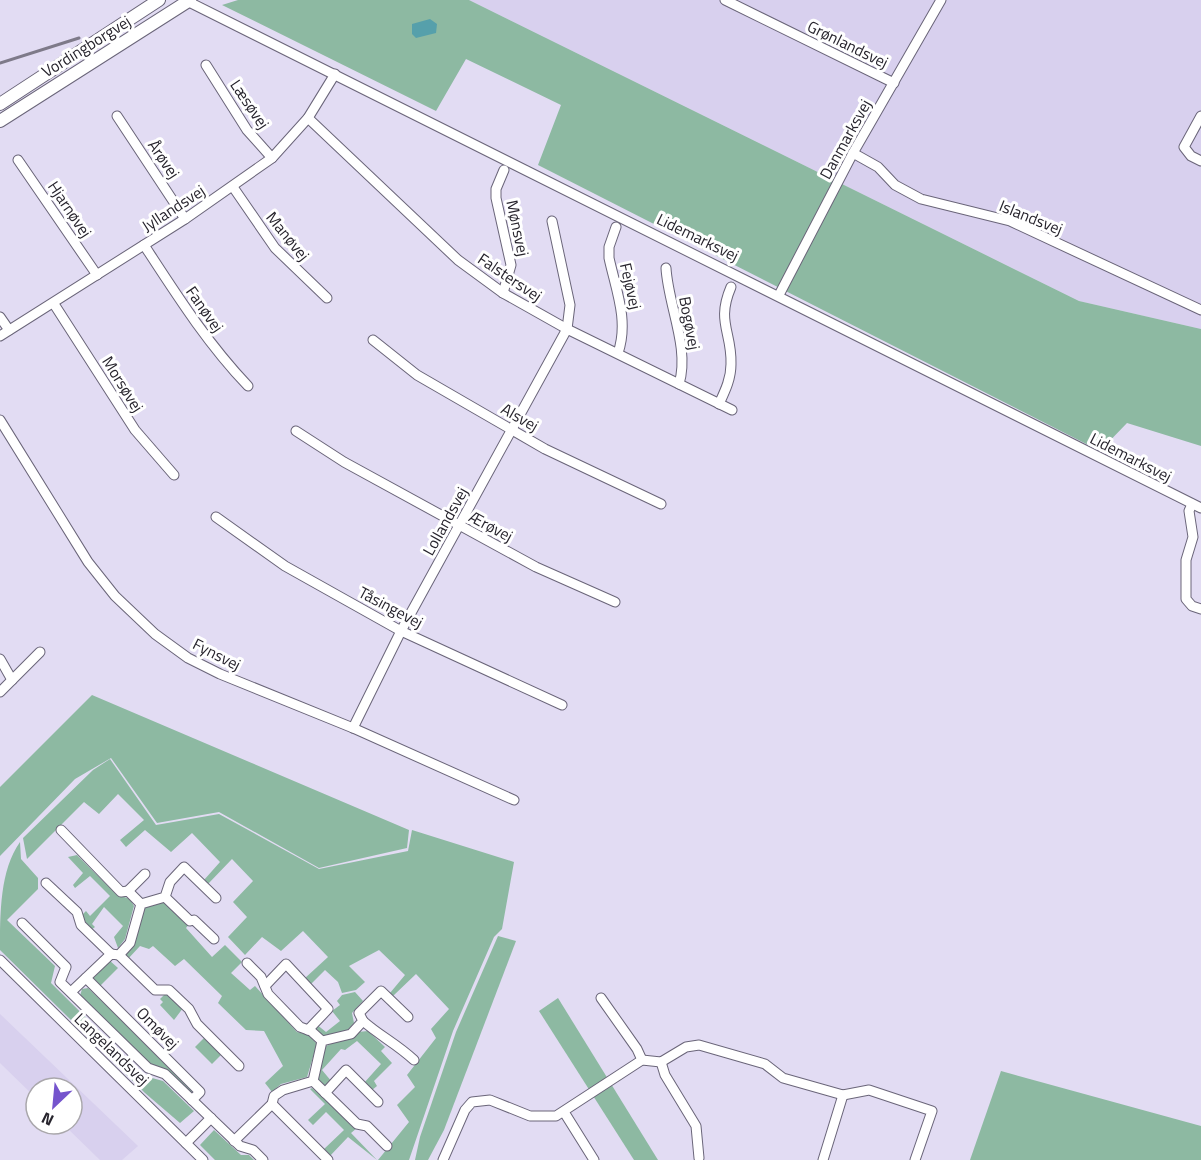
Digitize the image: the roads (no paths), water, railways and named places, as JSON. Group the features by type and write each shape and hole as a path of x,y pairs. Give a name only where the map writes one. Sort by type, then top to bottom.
{"main road":[{"name":"Vordingborgvej","path":"0,104 159,0"},
{"name":"Vordingborgvej","path":"0,121 188,0"}],"street":[{"name":"Lidemarksvej","path":"188,0 1197,506"},
{"name":"Grønlandsvej","path":"725,0 894,83"},
{"name":"Danmarksvej","path":"779,295 853,153 941,0"},
{"name":"Læsøvej","path":"206,65 247,130 272,158"},
{"name":"Jyllandsvej","path":"0,336 185,219 272,158 308,118 335,74"},
{"name":"Årøvej","path":"117,116 185,219"},
{"path":"1201,116 1184,147 1191,156 1201,161"},
{"name":"Falstersvej","path":"308,118 458,260 503,293 567,329 732,410"},
{"name":"Islandsvej","path":"853,153 878,167 895,184 921,199 1010,221 1201,310"},
{"name":"Hjarnøvej","path":"18,160 97,274"},
{"name":"Mønsvej","path":"503,293 511,266 496,189 504,170"},
{"name":"Manøvej","path":"233,187 275,248 327,298"},
{"path":"552,221 570,304 567,329"},
{"name":"Fejøvej","path":"616,227 609,247 609,258 624,322 623,341 618,353"},
{"name":"Fanøvej","path":"144,245 192,319 221,358 248,386"},
{"name":"Bogøvej","path":"666,268 667,286 682,356 679,384"},
{"name":"Bogøvej","path":"719,404 729,383 731,367 723,315 724,304 731,287"},
{"name":"Morsøvej","path":"54,303 135,430 174,475"},
{"path":"0,317 9,330"},
{"name":"Lollandsvej","path":"353,728 401,632 567,329"},
{"name":"Alsvej","path":"373,340 417,375 513,430 579,467 661,504"},
{"name":"Fynsvej","path":"0,420 88,562 116,596 155,634 188,658 220,674 353,728 514,800"},
{"name":"Ærøvej","path":"296,431 344,462 459,526 536,567 615,602"},
{"name":"Lidemarksvej","path":"1197,506 1189,511 1192,537 1186,560 1186,599 1192,606 1201,609"},
{"name":"Tåsingevej","path":"216,517 285,566 401,632 562,705"},
{"path":"1192,537 1201,543"},
{"path":"0,692 40,652"},
{"path":"0,659 12,680"},
{"path":"62,830 121,892 128,891 145,874"},
{"path":"165,897 170,882 184,867 216,898"},
{"name":"Omøvej","path":"46,883 77,912 81,924 155,990 169,990 189,1010 197,1024 239,1066"},
{"path":"128,891 141,904"},
{"path":"141,904 165,897"},
{"path":"165,897 214,939"},
{"path":"22,922 66,967 60,982 71,992 130,943 141,904"},
{"name":"Langelandsvej","path":"0,960 203,1160"},
{"path":"247,963 261,977 268,994 300,1027 322,1041"},
{"path":"265,986 286,964 328,1009 308,1030"},
{"name":"Omøvej","path":"86,978 200,1092 192,1100"},
{"path":"408,1017 381,991 359,1013 363,1022 382,1039 396,1043 414,1060"},
{"name":"Omøvej","path":"71,992 148,1068 165,1074 234,1141 253,1150 263,1160"},
{"path":"601,998 637,1049 642,1060"},
{"path":"322,1041 351,1034 363,1022"},
{"path":"313,1081 322,1041"},
{"path":"447,1159 461,1118 472,1102 490,1100 538,1117 564,1112 642,1060 661,1062 686,1047 699,1045 765,1064 783,1078 843,1095 870,1090 932,1111"},
{"path":"661,1062 665,1075 696,1126 699,1159"},
{"path":"325,1093 346,1070 378,1102"},
{"path":"313,1081 357,1124 367,1126 387,1146"},
{"path":"234,1141 272,1104 274,1096 282,1090 313,1081"},
{"path":"823,1160 843,1095"},
{"path":"915,1160 936,1100"},
{"path":"272,1104 328,1160"},
{"path":"564,1112 594,1160"},
{"path":"186,1143 211,1118"}],"water":[{"path":"430,19 437,24 436,33 416,38 412,34 412,24"}],"railway":[{"path":"0,63 79,38"}]}
